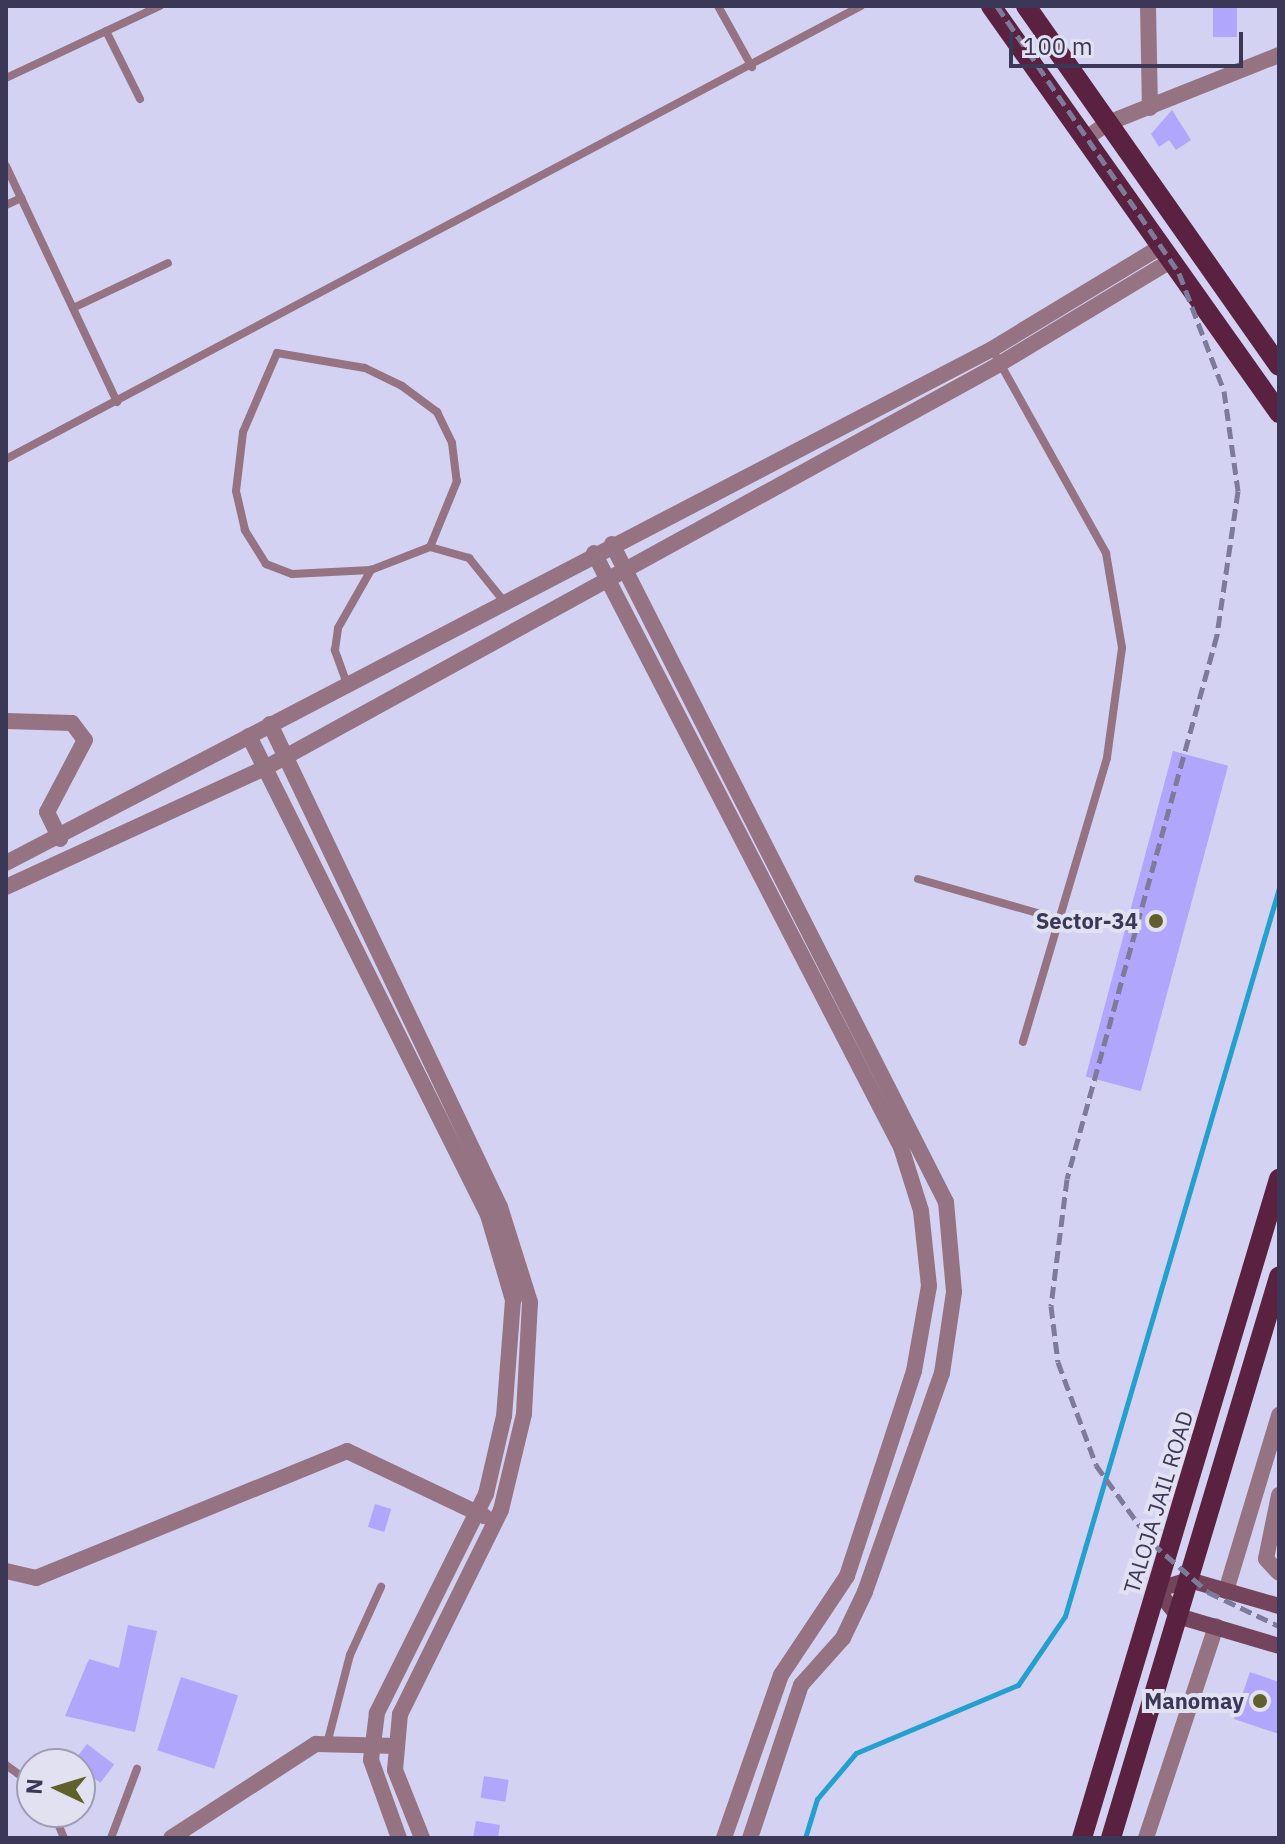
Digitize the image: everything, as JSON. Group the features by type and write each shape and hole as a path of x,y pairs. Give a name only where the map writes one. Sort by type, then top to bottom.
{"main road":[{"path":"991,6 1279,413"},
{"path":"1026,6 1279,366"},
{"name":"TALOJA JAIL ROAD","path":"1082,1838 1279,1179"},
{"path":"1111,1838 1279,1277"},
{"path":"1279,1606 1189,1580 1157,1590 1178,1616 1279,1646"}],"street":[{"path":"1148,6 1150,108"},
{"path":"1085,139 1108,123 1279,55"},
{"path":"6,887 289,755 628,567 995,357 1167,253"},
{"path":"6,863 60,839 502,599 995,357"},
{"path":"612,544 628,567 946,1202 954,1292 942,1373 865,1592 843,1638 801,1685 750,1838"},
{"path":"594,553 605,580 901,1147 921,1211 929,1286 914,1371 847,1576 781,1675 724,1838"},
{"path":"6,721 72,723 85,740 47,812 60,839"},
{"path":"270,724 289,755 519,1255 530,1302 524,1414 495,1523 400,1714 395,1770 422,1838"},
{"path":"249,736 453,1142 503,1261 513,1300 504,1416 478,1512 377,1713 373,1744 399,1838"},
{"path":"1226,1591 1279,1415"},
{"path":"6,1571 36,1578 347,1451 478,1512 495,1523"},
{"path":"1279,1495 1266,1559 1279,1573"},
{"path":"1146,1838 1216,1626"},
{"path":"171,1838 328,1740 397,1746"}],"lane":[{"path":"6,78 160,6"},
{"path":"718,6 752,67"},
{"path":"6,459 752,67 861,6"},
{"path":"106,31 140,99"},
{"path":"6,166 117,402"},
{"path":"6,205 21,198"},
{"path":"73,308 168,263"},
{"path":"430,547 457,481 437,412 365,368 277,353 243,432 236,491 245,530 266,564 292,574 371,570 430,547 469,558 502,599"},
{"path":"995,357 1106,553 1120,616 1119,713 1023,1042"},
{"path":"346,681 335,650 338,628 371,570"},
{"path":"918,879 1058,919"},
{"path":"328,1740 350,1655 381,1587"},
{"path":"111,1838 137,1769"}],"building":[{"path":"1213,6 1237,6 1237,37 1213,37"},
{"path":"1172,110 1191,140 1176,150 1169,140 1159,147 1151,134"},
{"name":"Sector-34","path":"1173,751 1228,766 1141,1091 1086,1077"},
{"path":"375,1504 391,1509 384,1532 368,1527"},
{"path":"128,1625 157,1631 135,1732 65,1716 89,1659 119,1668"},
{"name":"Manomay","path":"1250,1672 1279,1682 1279,1734 1234,1719"},
{"path":"181,1677 238,1696 214,1769 157,1750"},
{"path":"96,1751 114,1764 100,1783 96,1780"},
{"path":"484,1776 509,1780 505,1802 481,1798"},
{"path":"476,1821 500,1825 498,1838 473,1838"}],"waterway":[{"path":"805,1838 817,1799 856,1753 1018,1685 1065,1616 1279,888"}],"railway":[{"path":"997,6 1179,273 1224,391 1238,491 1217,635 1067,1179 1051,1306 1058,1362 1096,1465 1152,1543 1208,1592 1279,1626"}],"place":[{"name":"Sector-34","path":"1156,921"},
{"name":"Manomay","path":"1260,1701"}]}
